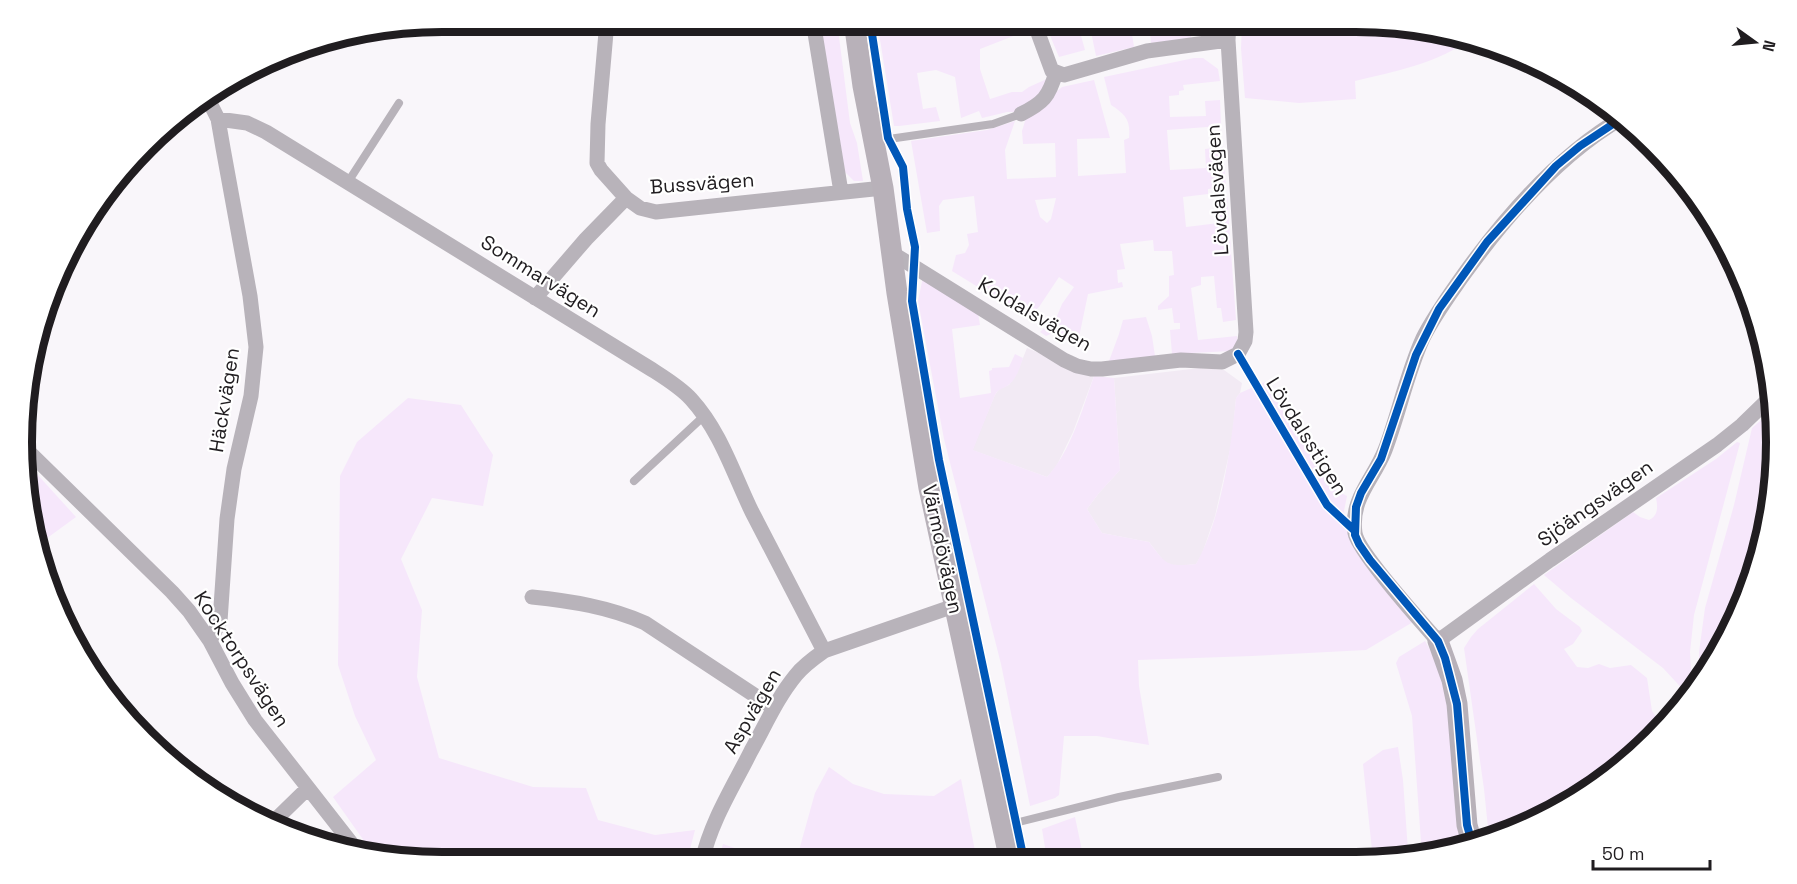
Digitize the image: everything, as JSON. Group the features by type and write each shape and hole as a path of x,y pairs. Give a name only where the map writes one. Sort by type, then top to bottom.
{"main road":[{"name":"Värmdövägen","path":"856,32 863,86 883,188 929,488 1008,852"},
{"path":"1438,640 1452,680 1457,704 1467,825 1470,836"}],"street":[{"path":"606,32 597,163 626,198"},
{"path":"815,32 841,192"},
{"path":"1038,32 1052,70 1064,75 1147,51 1228,40"},
{"name":"Lövdalsvägen","path":"1228,32 1246,332 1245,341 1238,354"},
{"path":"1021,114 1035,107 1047,96 1056,72"},
{"name":"Häckvägen","path":"210,104 218,120 240,234 256,348 250,396 234,470 227,519 220,621 210,641"},
{"name":"Sommarvägen","path":"218,120 240,121 255,126 669,380 690,398 724,448 750,508 824,651"},
{"path":"1438,640 1359,544 1355,535 1356,507 1361,493 1385,450 1416,355 1439,309 1487,242 1556,166 1580,146 1614,123"},
{"name":"Bussvägen","path":"535,298 586,239 626,198 640,208 656,212 883,188"},
{"name":"Koldalsvägen","path":"892,253 1077,366 1102,369 1181,360 1222,362 1238,354"},
{"name":"Sjöängsvägen","path":"1438,640 1717,445 1764,404"},
{"name":"Kocktorpsvägen","path":"32,455 189,611 210,641 255,720 350,842"},
{"path":"532,597 563,600 600,608 645,623 774,708"},
{"name":"Aspvägen","path":"704,852 718,813 774,708 796,675 810,661 824,651 954,606"},
{"path":"277,818 308,788"}],"lane":[{"path":"348,182 399,103"},
{"path":"875,141 993,124 1021,114"},
{"path":"634,481 704,416"},
{"path":"1002,826 1119,797 1218,777"}],"shaded area":[{"path":"822,32 838,32 850,123 857,143 863,181 854,181 845,172"},
{"path":"879,32 1024,32 980,49 980,69 990,99 1012,92 1022,92 1049,78 1048,85 1027,107 982,118 979,111 961,118 955,77 936,70 917,73 923,109 936,107 940,121 894,126"},
{"path":"1080,32 1085,50 1059,57 1049,33"},
{"path":"1091,32 1132,32 1134,47 1096,56"},
{"path":"1150,32 1191,32 1191,39 1151,43"},
{"path":"1242,32 1382,32 1461,45 1431,60 1355,81 1356,99 1299,103 1245,98"},
{"path":"1194,58 1203,58 1218,69 1220,81 1183,85 1184,90 1179,91 1179,95 1169,96 1170,117 1206,116 1205,101 1220,100 1221,126 1167,130 1170,170 1206,168 1205,149 1223,147 1226,188 1208,189 1208,194 1183,197 1186,227 1219,223 1217,197 1227,196 1236,320 1223,322 1221,308 1217,308 1214,276 1201,277 1201,285 1191,288 1198,340 1237,336 1238,343 1231,351 1172,354 1170,330 1180,329 1180,323 1174,323 1172,308 1158,310 1158,306 1169,296 1169,276 1174,275 1172,251 1154,251 1153,240 1120,244 1125,269 1117,270 1118,283 1122,282 1123,287 1088,294 1078,342 1063,334 1046,336 1040,332 1057,316 1074,287 1059,277 1039,307 1025,319 1007,305 952,271 956,255 965,253 969,245 967,234 978,232 974,196 943,200 939,206 940,231 927,233 911,141 987,130 1015,121 1005,150 1007,179 1056,177 1055,143 1023,144 1022,131 1026,118 1062,87 1094,80 1110,138 1077,139 1078,176 1126,173 1124,140 1129,138 1128,122 1120,111 1111,105 1104,77","holes":["1056,198 1051,219 1047,223 1040,217 1035,200"]},
{"path":"923,277 978,313 980,325 952,329 960,398 991,393 989,371 992,368 1009,367 1015,354 1023,358 1013,381 995,395 973,450 1047,477 1069,443 1094,376 1114,378 1120,470 1087,509 1102,533 1149,542 1168,563 1196,564 1212,527 1224,483 1236,398 1240,393 1265,382 1331,488 1347,496 1344,511 1352,544 1368,569 1413,622 1366,650 1138,660 1139,686 1149,745 1097,736 1064,736 1059,795 1030,806 1001,664 944,439 918,301"},
{"path":"1146,317 1155,356 1121,362 1109,361 1123,320"},
{"path":"1027,348 1094,376 1073,432 1056,467 1047,477 972,450 995,395 999,389 1009,385 1017,373"},
{"path":"1200,368 1224,370 1242,383 1240,393 1236,398 1232,441 1215,516 1202,554 1196,564 1177,566 1166,564 1149,542 1102,533 1087,509 1120,470 1114,378"},
{"path":"408,398 461,405 493,455 483,506 432,498 401,559 422,610 417,677 439,758 533,787 586,788 598,820 655,835 695,830 689,852 415,852 368,846 333,797 376,760 355,716 338,665 340,476 357,442"},
{"path":"1765,417 1765,469 1758,522 1744,574 1734,599 1711,647 1699,665 1705,608 1734,505 1752,428"},
{"path":"1737,442 1740,443 1694,615 1690,652 1691,677 1683,689 1663,668 1544,575 1633,512 1649,520 1652,518 1657,511 1656,498 1716,459"},
{"path":"32,469 76,517 43,541"},
{"path":"1534,584 1556,609 1580,627 1582,631 1573,644 1564,649 1577,667 1588,668 1599,664 1610,668 1631,665 1647,678 1652,711 1658,719 1626,751 1583,783 1537,810 1489,830 1464,648 1478,629"},
{"path":"1425,641 1438,668 1446,697 1464,838 1421,847 1412,716 1396,663 1399,657"},
{"path":"1398,747 1403,780 1408,849 1372,852 1363,764 1383,750"},
{"path":"829,767 853,784 884,794 934,796 961,779 975,852 799,852 815,793"},
{"path":"1075,817 1082,852 1046,852 1042,829"},
{"path":"723,844 746,852 721,852"}],"cycle path":[{"path":"872,32 888,138 903,167 907,209 915,247 912,301 939,460 1022,852"},
{"name":"Lövdalsstigen","path":"1470,836 1467,825 1457,704 1445,658 1438,641 1359,544 1355,535 1356,507 1361,493 1381,459 1416,355 1439,309 1487,242 1556,166 1580,146 1614,123"},
{"name":"Lövdalsstigen","path":"1238,354 1327,505 1355,531"}]}
